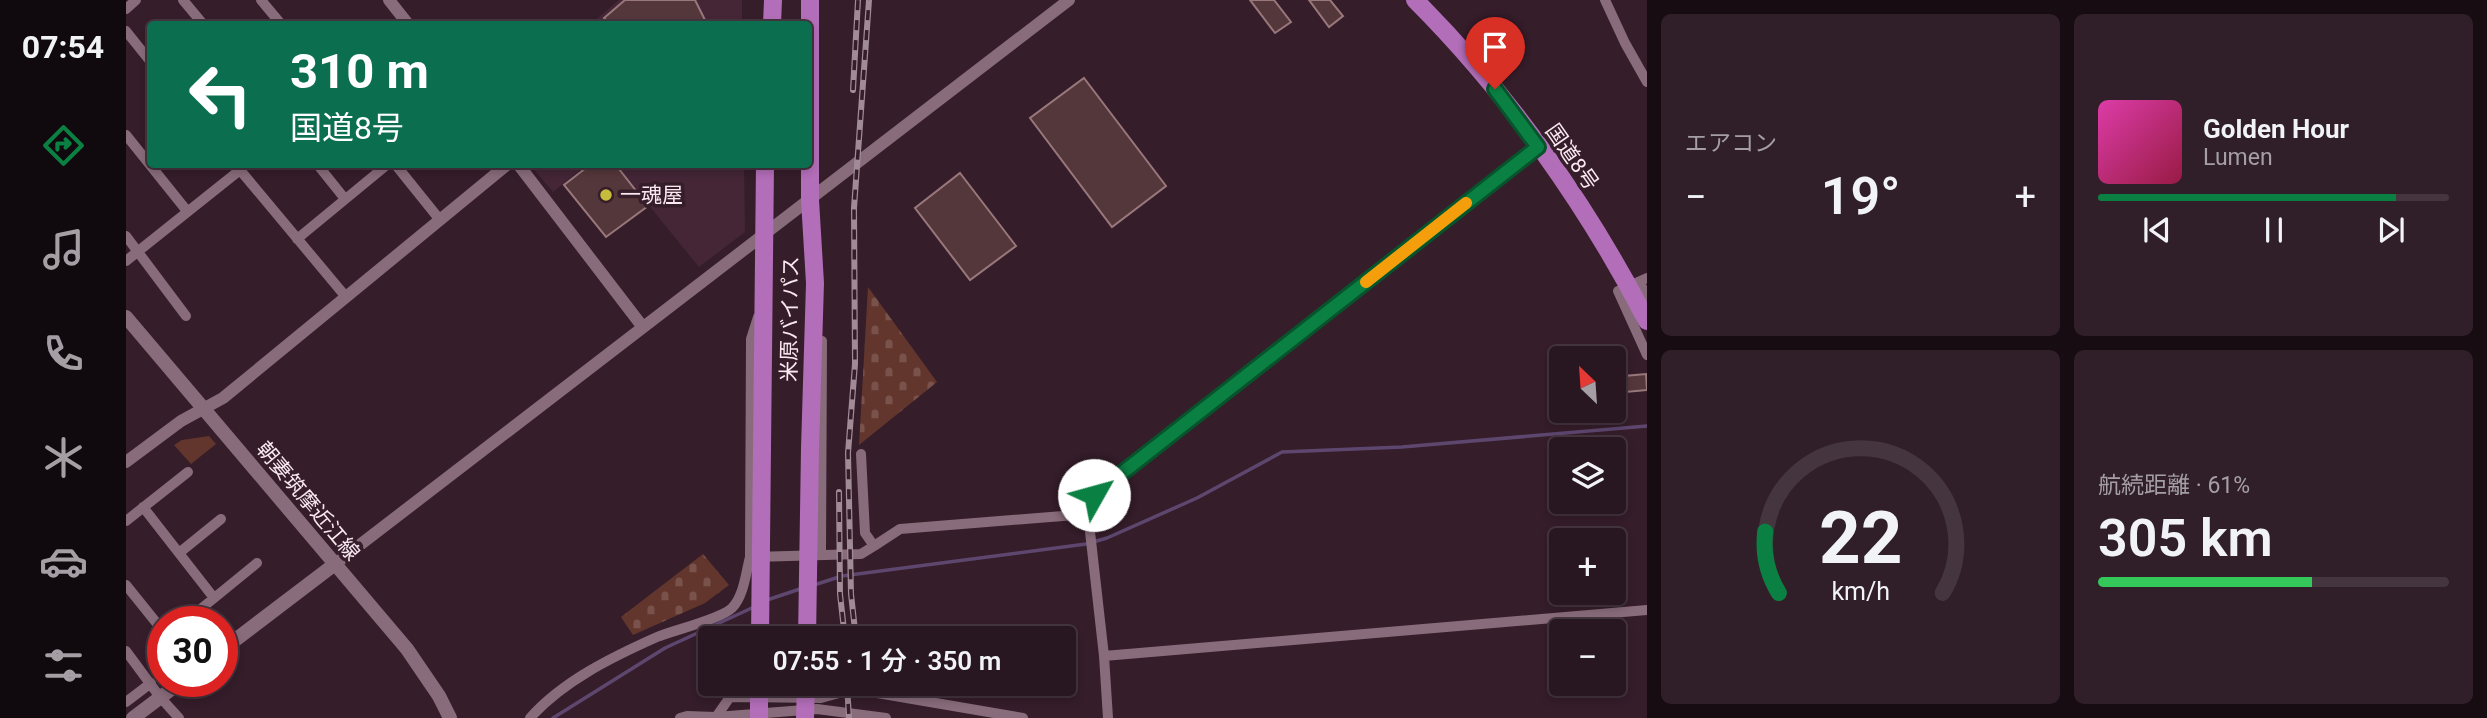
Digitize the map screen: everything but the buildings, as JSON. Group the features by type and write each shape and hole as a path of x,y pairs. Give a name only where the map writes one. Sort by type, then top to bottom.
{"highway":[{"path":"772,21 773,0"},
{"name":"米原バイパス","path":"810,0 810,21"},
{"name":"国道8号","path":"1415,0 1448,33 1495,89 1638,282 1647,321"},
{"name":"米原バイパス","path":"759,626 755,557 761,449 765,168"},
{"name":"米原バイパス","path":"807,626 816,283 810,168"},
{"path":"759,718 760,696"},
{"path":"805,718 806,696"}],"main road":[{"name":"朝妻筑摩近江線","path":"126,317 407,649 439,696 450,718"},
{"path":"238,638 335,564"},
{"path":"133,718 166,708"}],"street":[{"path":"126,9 136,0"},
{"path":"261,0 278,21"},
{"path":"389,0 406,21"},
{"path":"335,564 1069,0"},
{"path":"1605,0 1647,82"},
{"path":"187,1 201,21"},
{"path":"126,31 147,57"},
{"path":"126,135 147,161"},
{"path":"1108,718 1088,514 1094,495 1538,147"},
{"path":"152,168 187,211"},
{"path":"126,261 236,168"},
{"path":"238,168 346,298"},
{"path":"320,168 345,199"},
{"path":"297,239 383,168"},
{"path":"398,168 440,220"},
{"path":"126,462 181,421 223,398 503,168"},
{"path":"521,168 642,326"},
{"path":"126,236 186,316"},
{"path":"1647,296 1638,282 1618,291 1647,355"},
{"path":"816,283 822,326 821,555"},
{"path":"530,718 578,678 658,637 732,608 740,594 755,557 751,339 763,301"},
{"path":"861,454 865,533 874,545"},
{"path":"126,521 188,472"},
{"path":"143,507 214,598"},
{"path":"755,557 861,554 900,530 1088,514"},
{"path":"179,553 221,519"},
{"path":"204,606 257,563"},
{"path":"126,585 147,611"},
{"path":"1104,656 1647,610"},
{"path":"126,651 147,678"},
{"path":"126,702 147,686"},
{"path":"716,717 730,697 821,698 854,689 1023,718"},
{"path":"166,708 179,718"},
{"path":"680,718 817,709 886,718"}],"shaded area":[{"path":"619,0 742,0 742,21 594,21"},
{"path":"533,168 582,168 553,192"},
{"path":"618,168 744,168 745,232 699,267"}],"green space":[{"path":"868,287 937,382 859,445"},
{"path":"209,436 216,444 191,464 174,445 182,440"},
{"path":"703,554 729,585 705,603 633,635 621,617"}],"waterway":[{"path":"814,585 842,576 1086,544 1107,538 1197,498 1282,452 1402,447 1647,426"},
{"path":"767,600 803,588"},
{"path":"553,718 665,648 754,607"}],"railway":[{"path":"853,90 858,0"},
{"path":"855,626 851,594 848,453 855,364 854,208 869,0"},
{"path":"839,492 840,594 844,626"},
{"path":"848,696 849,718"}],"slow traffic":[{"path":"1366,282 1466,203"}],"place":[{"name":"一魂屋","path":"606,195"}],"route":[{"path":"1094,495 1538,147 1495,89"}]}
